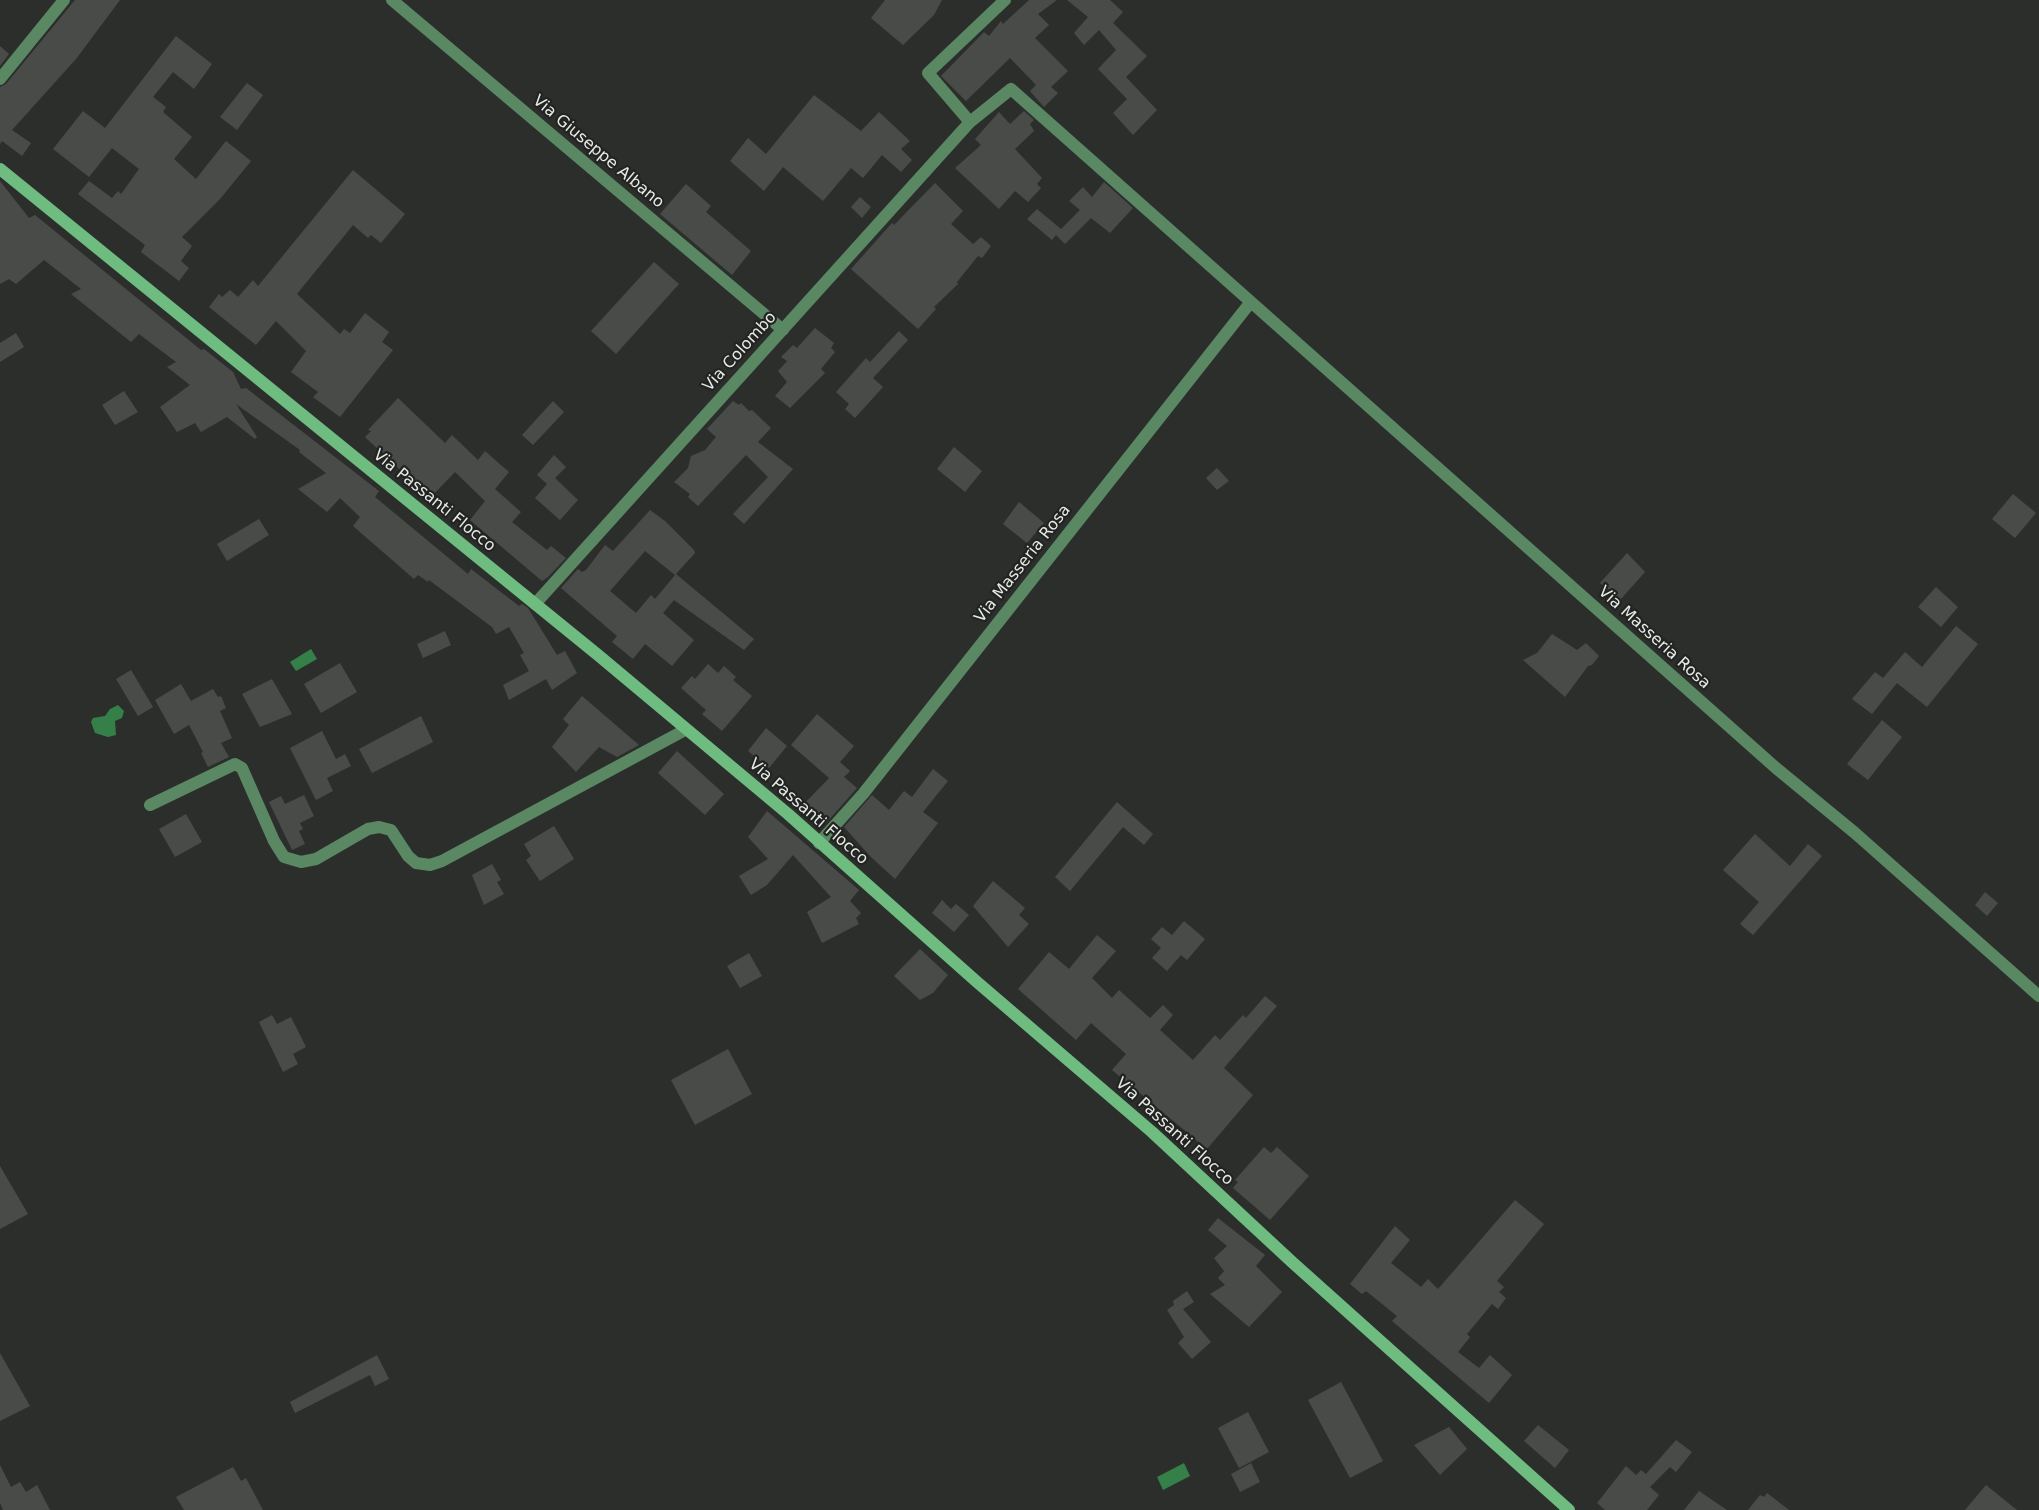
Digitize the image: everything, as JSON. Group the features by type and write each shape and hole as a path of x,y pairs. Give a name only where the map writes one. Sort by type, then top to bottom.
{"main road":[{"name":"Via Passanti Flocco","path":"0,169 535,604 788,814 1152,1132 1292,1262 1569,1510"}],"street":[{"path":"0,79 64,0"},
{"name":"Via Giuseppe Albano","path":"392,0 783,330"},
{"path":"970,122 928,73 1005,0"},
{"name":"Via Colombo","path":"535,604 970,122 1011,89 1098,168"},
{"name":"Via Masseria Rosa","path":"1098,168 1776,768 1855,833 2039,996"},
{"name":"Via Masseria Rosa","path":"819,843 863,794 1250,303"},
{"path":"150,805 235,764 242,768 274,841 284,857 301,862 316,859 368,829 379,827 391,830 408,856 416,863 430,865 442,861 685,729"}],"shaded area":[{"path":"311,649 317,659 296,671 290,662"},
{"path":"118,705 124,711 122,718 115,721 116,735 108,737 95,733 91,722 93,718 105,716 110,709"},
{"path":"1184,1463 1190,1476 1163,1490 1157,1477"}],"building":[{"path":"75,0 120,0 76,59 12,130 31,143 22,156 2,141 0,144 0,87 6,84"},
{"path":"885,0 942,0 934,15 903,45 871,18"},
{"path":"1029,0 1057,0 1038,14 1049,25 1035,38 1068,71 1051,87 1058,93 1044,107 1030,91 1036,85 1010,58 966,101 941,76 984,32 989,36 1001,21 1003,24"},
{"path":"1067,0 1110,0 1123,12 1113,23 1147,56 1126,77 1157,110 1133,135 1113,113 1127,99 1098,69 1116,50 1099,30 1084,45 1074,33 1088,17"},
{"path":"176,36 212,64 194,89 173,72 153,97 166,107 163,112 192,137 174,159 196,179 226,141 251,161 220,199 182,237 192,246 181,261 189,268 179,281 141,252 145,245 78,194 89,181 112,198 118,191 121,194 139,169 112,148 89,177 53,149 83,111 105,128"},
{"path":"0,46 9,54 0,66"},
{"path":"247,83 263,95 237,130 220,117"},
{"path":"814,95 861,131 879,112 910,141 901,149 912,160 901,172 882,155 863,178 851,168 823,201 783,167 764,191 730,161 748,138 766,154"},
{"path":"1024,111 1034,120 1030,124 1034,131 1015,149 1042,178 1037,184 1041,188 1028,202 1015,191 999,209 955,168 981,145 975,139 999,112 1010,124"},
{"path":"353,170 405,214 381,243 371,235 368,238 353,225 297,294 340,334 344,329 350,333 365,313 389,332 382,342 393,350 340,417 313,397 318,392 291,372 306,351 276,321 256,345 209,307 219,294 222,297 230,290 238,297 253,280 258,286"},
{"path":"0,181 29,218 35,215 201,350 204,349 233,372 241,389 246,388 379,491 375,497 468,574 471,569 519,606 522,604 528,608 557,655 565,651 577,673 552,690 546,679 509,700 503,685 529,671 520,655 524,653 509,627 496,634 492,627 429,580 428,582 418,575 414,579 353,526 360,517 340,498 327,512 298,489 326,473 299,452 300,450 236,404 257,437 255,439 227,417 201,432 195,423 177,432 160,407 190,385 167,367 176,362 139,334 131,342 71,294 81,289 44,260 16,284 9,279 0,284"},
{"path":"1104,182 1133,208 1110,233 1091,218 1065,244 1056,235 1052,240 1027,219 1037,209 1061,229 1080,210 1069,201 1083,187 1092,197"},
{"path":"935,183 963,211 951,224 973,244 981,237 991,246 982,258 978,256 957,282 958,284 934,307 936,309 918,329 851,269 892,223 894,225"},
{"path":"686,184 711,206 706,212 751,251 732,275 660,214"},
{"path":"860,197 871,207 862,218 851,207"},
{"path":"654,262 679,284 616,354 591,331"},
{"path":"815,328 834,343 831,348 835,352 821,369 825,373 790,408 775,396 787,382 778,371 787,361 781,357 793,345 797,348"},
{"path":"899,331 908,340 873,378 883,387 855,418 845,409 849,404 836,392 866,358 870,362"},
{"path":"16,333 24,347 0,362 0,343"},
{"path":"124,391 138,412 115,425 102,405"},
{"path":"398,398 445,443 452,435 478,460 485,451 509,472 495,489 521,512 512,522 547,550 551,546 566,558 548,577 542,581 470,520 485,501 455,472 430,498 365,437 371,431 368,430"},
{"path":"553,401 564,412 533,445 522,435"},
{"path":"733,401 739,405 741,403 749,411 752,410 771,428 758,442 793,469 744,524 733,514 768,477 746,455 698,506 688,497 690,494 674,482 688,468 691,456 705,450 716,437 707,429"},
{"path":"954,447 982,471 965,492 937,469"},
{"path":"554,455 566,467 555,478 578,500 560,520 535,498 547,484 537,475"},
{"path":"1217,468 1229,481 1217,490 1206,478"},
{"path":"2013,494 2036,513 2015,538 1992,519"},
{"path":"1019,502 1044,523 1027,543 1003,524"},
{"path":"650,510 665,521 694,550 695,553 676,574 754,639 744,650 674,600 663,613 694,640 672,666 645,644 633,659 612,642 617,636 561,588 578,569 582,572 586,570 605,545 613,551","holes":["645,551 675,575 655,599 651,595 636,613 610,591"]},
{"path":"259,519 269,535 227,561 217,544"},
{"path":"1627,553 1645,572 1620,600 1600,583"},
{"path":"1936,587 1958,607 1941,627 1918,607"},
{"path":"1956,626 1978,644 1927,707 1897,683 1872,714 1852,699 1875,672 1883,678 1905,652 1922,667"},
{"path":"445,631 451,645 423,658 417,644"},
{"path":"1552,634 1577,650 1586,643 1599,656 1592,665 1588,666 1565,697 1523,660 1537,653"},
{"path":"340,663 357,692 321,713 304,684"},
{"path":"708,664 718,673 724,666 736,677 733,680 752,696 722,731 702,714 706,710 681,688 692,676 695,679"},
{"path":"131,670 153,707 138,716 116,679"},
{"path":"272,679 292,714 260,727 242,694"},
{"path":"181,684 191,701 213,689 218,697 221,696 226,708 220,711 232,738 221,743 229,757 208,767 189,725 174,734 155,700"},
{"path":"582,696 639,745 617,757 599,747 576,772 552,747 569,725 563,719"},
{"path":"817,714 854,746 840,762 850,771 844,777 857,788 827,822 804,804 829,778 791,745"},
{"path":"421,716 433,742 372,773 359,749"},
{"path":"1882,720 1902,737 1868,780 1847,764"},
{"path":"766,728 787,746 769,768 748,751"},
{"path":"322,731 336,759 345,754 351,766 327,778 333,791 316,800 290,748"},
{"path":"677,751 724,794 705,815 658,773"},
{"path":"933,769 948,781 923,812 938,823 895,879 844,827 872,795 889,810 904,791 912,797"},
{"path":"304,795 314,816 300,823 303,829 299,831 305,844 292,850 269,802 281,796 285,804"},
{"path":"1117,802 1153,834 1144,845 1123,827 1070,891 1055,877"},
{"path":"767,811 859,890 850,901 861,913 856,918 859,924 822,943 807,912 831,897 793,855 767,885 751,895 739,876 768,859 748,837"},
{"path":"186,814 202,842 175,857 159,829"},
{"path":"554,826 574,859 540,881 526,860 531,856 524,844"},
{"path":"1755,834 1790,866 1808,844 1822,856 1753,935 1740,924 1759,902 1723,870"},
{"path":"492,864 501,880 497,882 504,894 484,905 472,875"},
{"path":"993,881 1025,908 1019,915 1029,924 1008,947 973,906"},
{"path":"1985,892 1998,903 1987,916 1975,905"},
{"path":"942,900 951,909 956,904 969,915 954,932 932,913"},
{"path":"1184,921 1205,939 1187,960 1181,955 1167,971 1152,958 1161,948 1151,939 1162,927 1172,935"},
{"path":"1097,935 1116,951 1092,978 1112,998 1119,990 1150,1018 1163,1005 1173,1015 1160,1030 1193,1060 1215,1035 1220,1040 1243,1015 1246,1018 1265,996 1277,1006 1224,1068 1253,1095 1207,1149 1112,1070 1126,1054 1091,1023 1076,1040 1018,989 1049,952 1069,969"},
{"path":"920,949 948,975 933,993 920,1000 894,976"},
{"path":"749,953 762,976 740,988 727,966"},
{"path":"272,1015 277,1024 291,1017 306,1047 293,1054 298,1064 283,1072 259,1022"},
{"path":"728,1049 752,1094 695,1125 671,1080"},
{"path":"1264,1147 1271,1153 1277,1147 1309,1176 1270,1220 1233,1188 1238,1182 1235,1180"},
{"path":"0,1166 28,1214 0,1229"},
{"path":"1515,1200 1544,1224 1497,1281 1504,1287 1499,1292 1506,1298 1498,1309 1492,1304 1467,1334 1470,1337 1458,1352 1479,1368 1490,1355 1512,1375 1489,1403 1392,1321 1397,1316 1366,1291 1362,1294 1350,1284 1395,1226 1410,1240 1391,1263 1421,1287 1428,1279 1438,1289"},
{"path":"1218,1218 1265,1255 1256,1266 1282,1292 1249,1327 1210,1294 1225,1285 1218,1278 1224,1271 1214,1258 1227,1246 1208,1230"},
{"path":"1187,1291 1194,1302 1183,1309 1211,1342 1192,1359 1178,1343 1184,1337 1167,1310 1174,1305 1173,1301"},
{"path":"0,1353 30,1406 0,1421"},
{"path":"377,1355 389,1379 375,1386 370,1375 295,1413 290,1402"},
{"path":"1341,1382 1383,1461 1350,1478 1308,1400"},
{"path":"1248,1412 1269,1452 1239,1468 1218,1428"},
{"path":"1538,1425 1569,1450 1555,1468 1524,1441"},
{"path":"1449,1427 1467,1449 1440,1475 1414,1445"},
{"path":"1676,1440 1692,1452 1676,1472 1670,1467 1650,1487 1659,1495 1647,1510 1605,1510 1597,1503 1626,1466 1636,1475 1641,1470 1646,1474"},
{"path":"1251,1463 1260,1482 1240,1492 1231,1474"},
{"path":"0,1465 11,1487 20,1482 26,1492 37,1485 50,1510 3,1510 0,1503"},
{"path":"233,1467 241,1481 246,1478 263,1510 184,1510 176,1497"},
{"path":"1986,1485 2017,1510 1965,1510"},
{"path":"1699,1491 1727,1510 1684,1510"},
{"path":"1767,1493 1789,1510 1748,1510 1760,1495 1764,1497"}]}
